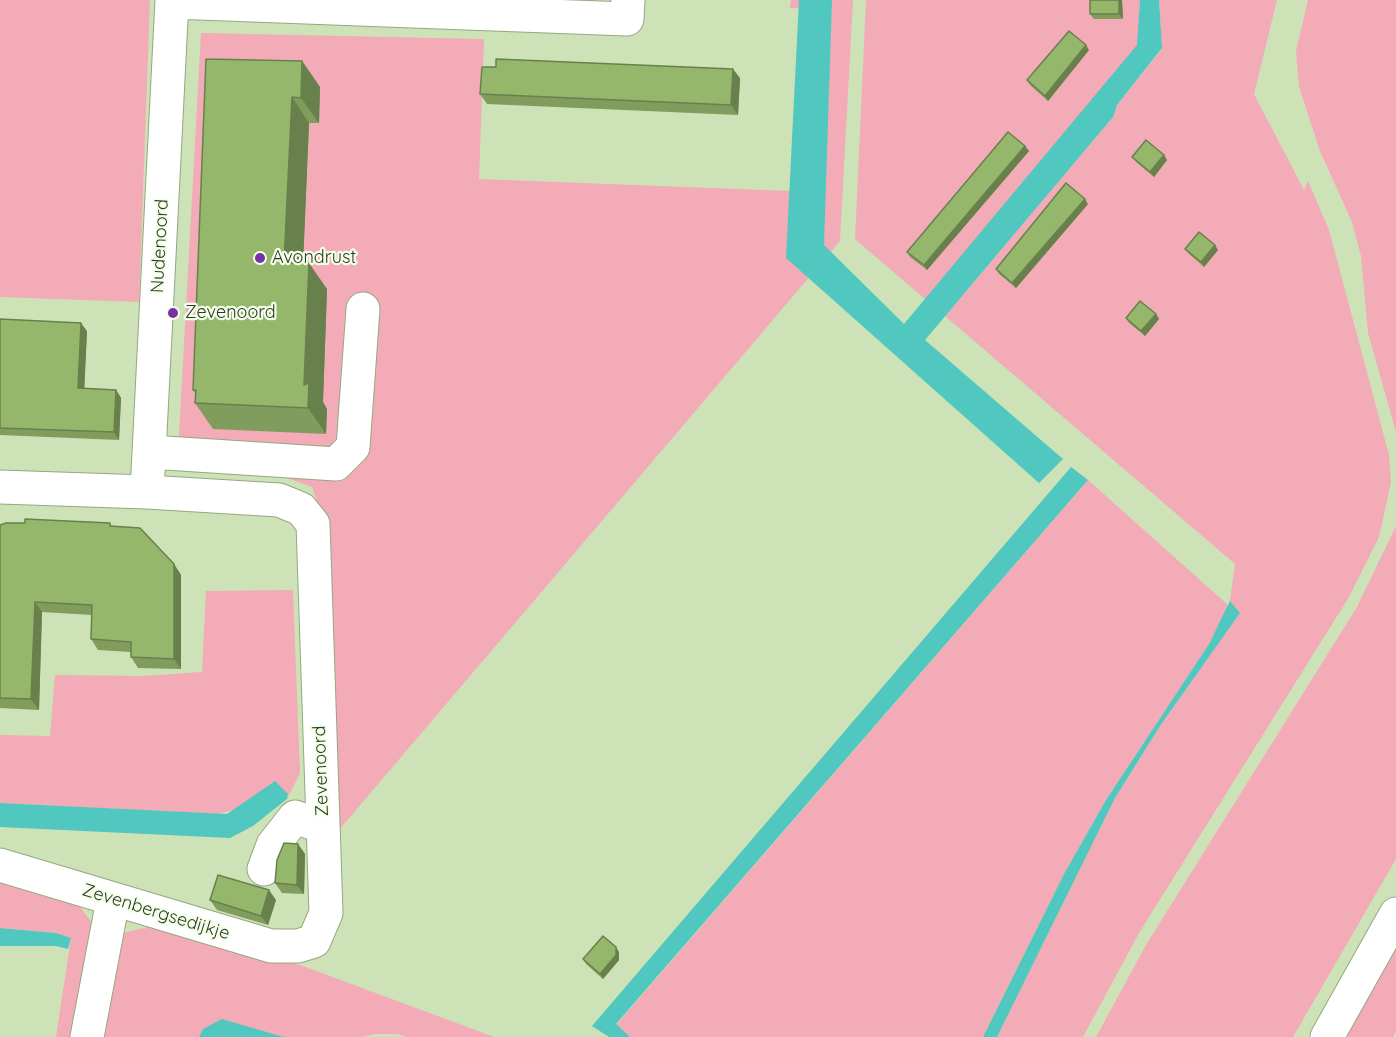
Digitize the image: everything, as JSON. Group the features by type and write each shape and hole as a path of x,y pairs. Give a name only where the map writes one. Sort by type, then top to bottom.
{"main road":[{"path":"172,1 627,19 628,0"},
{"name":"Nudenoord","path":"147,492 172,1"},
{"path":"150,452 336,464 353,447 363,309"},
{"name":"Zevenoord","path":"0,487 147,492 279,500 301,509 312,524 326,913 314,941"},
{"path":"264,869 273,844 295,817 323,827"},
{"name":"Zevenbergsedijkje","path":"0,865 271,946 298,946 314,941"},
{"path":"87,1037 113,900"},
{"path":"1328,1037 1396,914"}],"shaded area":[{"path":"0,0 150,0 139,302 0,297"},
{"path":"791,0 853,0 840,241 333,837 322,516 312,487 287,478 186,464 179,435 201,33 484,39 479,179 816,192 822,9 790,8"},
{"path":"866,0 1140,0 1138,45 925,299 855,239"},
{"path":"1159,0 1277,0 1254,94 1304,190 1308,181 1329,230 1389,455 1391,482 1379,537 1349,597 1139,933 1083,1037 997,1037 1115,798 1160,726 1240,613 1230,601 1235,564 945,316 1113,117 1117,105 1162,49"},
{"path":"1308,0 1396,0 1396,432 1368,333 1361,256 1352,222 1320,151 1299,87 1296,51"},
{"path":"1088,480 1229,606 1209,644 1106,800 1064,874 983,1037 630,1037 616,1025"},
{"path":"1396,526 1396,859 1293,1037 1096,1037 1146,945 1357,607"},
{"path":"293,590 300,773 287,799 288,794 219,814 0,803 0,735 50,736 55,675 142,676 202,672 206,591"},
{"path":"0,874 77,903 90,920 94,936 74,1037 56,1037 71,938 56,933 0,928"},
{"path":"152,926 303,966 494,1037 405,1037 398,1034 376,1034 361,1037 288,1037 203,1029 199,1037 99,1037 123,933"},
{"path":"1396,948 1396,1031 1393,1037 1346,1037"}],"water":[{"path":"799,0 832,0 824,245 904,324 1137,45 1140,0 1159,0 1162,48 1117,105 1113,117 925,340 1063,459 1039,483 786,258"},
{"path":"1071,467 1088,480 616,1024 630,1037 609,1037 592,1026"},
{"path":"1230,601 1240,613 1160,726 1115,798 997,1037 983,1037 1064,874 1106,800 1209,644"},
{"path":"275,781 288,794 287,799 253,826 230,838 0,827 0,803 227,814"},
{"path":"0,928 56,933 71,938 68,949 56,946 0,946"},
{"path":"222,1019 288,1037 199,1037 203,1029"}],"building":[{"path":"1090,0 1119,0 1119,14 1090,14"},
{"path":"1069,31 1086,45 1045,96 1027,80"},
{"name":"Avondrust","path":"206,59 302,61 301,98 292,97 284,263 309,263 304,385 309,383 308,408 195,403 196,390 193,390"},
{"path":"496,59 733,69 731,105 480,94 482,67 496,67"},
{"path":"1008,132 1025,146 924,265 907,252"},
{"path":"1146,140 1164,155 1150,172 1132,157"},
{"path":"1066,183 1085,199 1012,283 996,269"},
{"path":"1199,232 1215,245 1201,262 1185,249"},
{"path":"1140,301 1156,314 1141,331 1126,318"},
{"path":"0,319 81,323 78,388 116,390 114,432 0,428"},
{"path":"25,519 110,523 110,526 140,528 174,564 174,659 131,657 131,642 91,639 92,605 35,602 31,699 0,698 0,525 25,523"},
{"path":"284,843 298,844 297,885 275,883 277,860"},
{"path":"218,875 269,890 261,916 210,900"},
{"path":"603,936 616,947 616,955 600,974 583,959"}],"place":[{"name":"Avondrust","path":"260,258"},
{"name":"Zevenoord","path":"173,313"}]}
